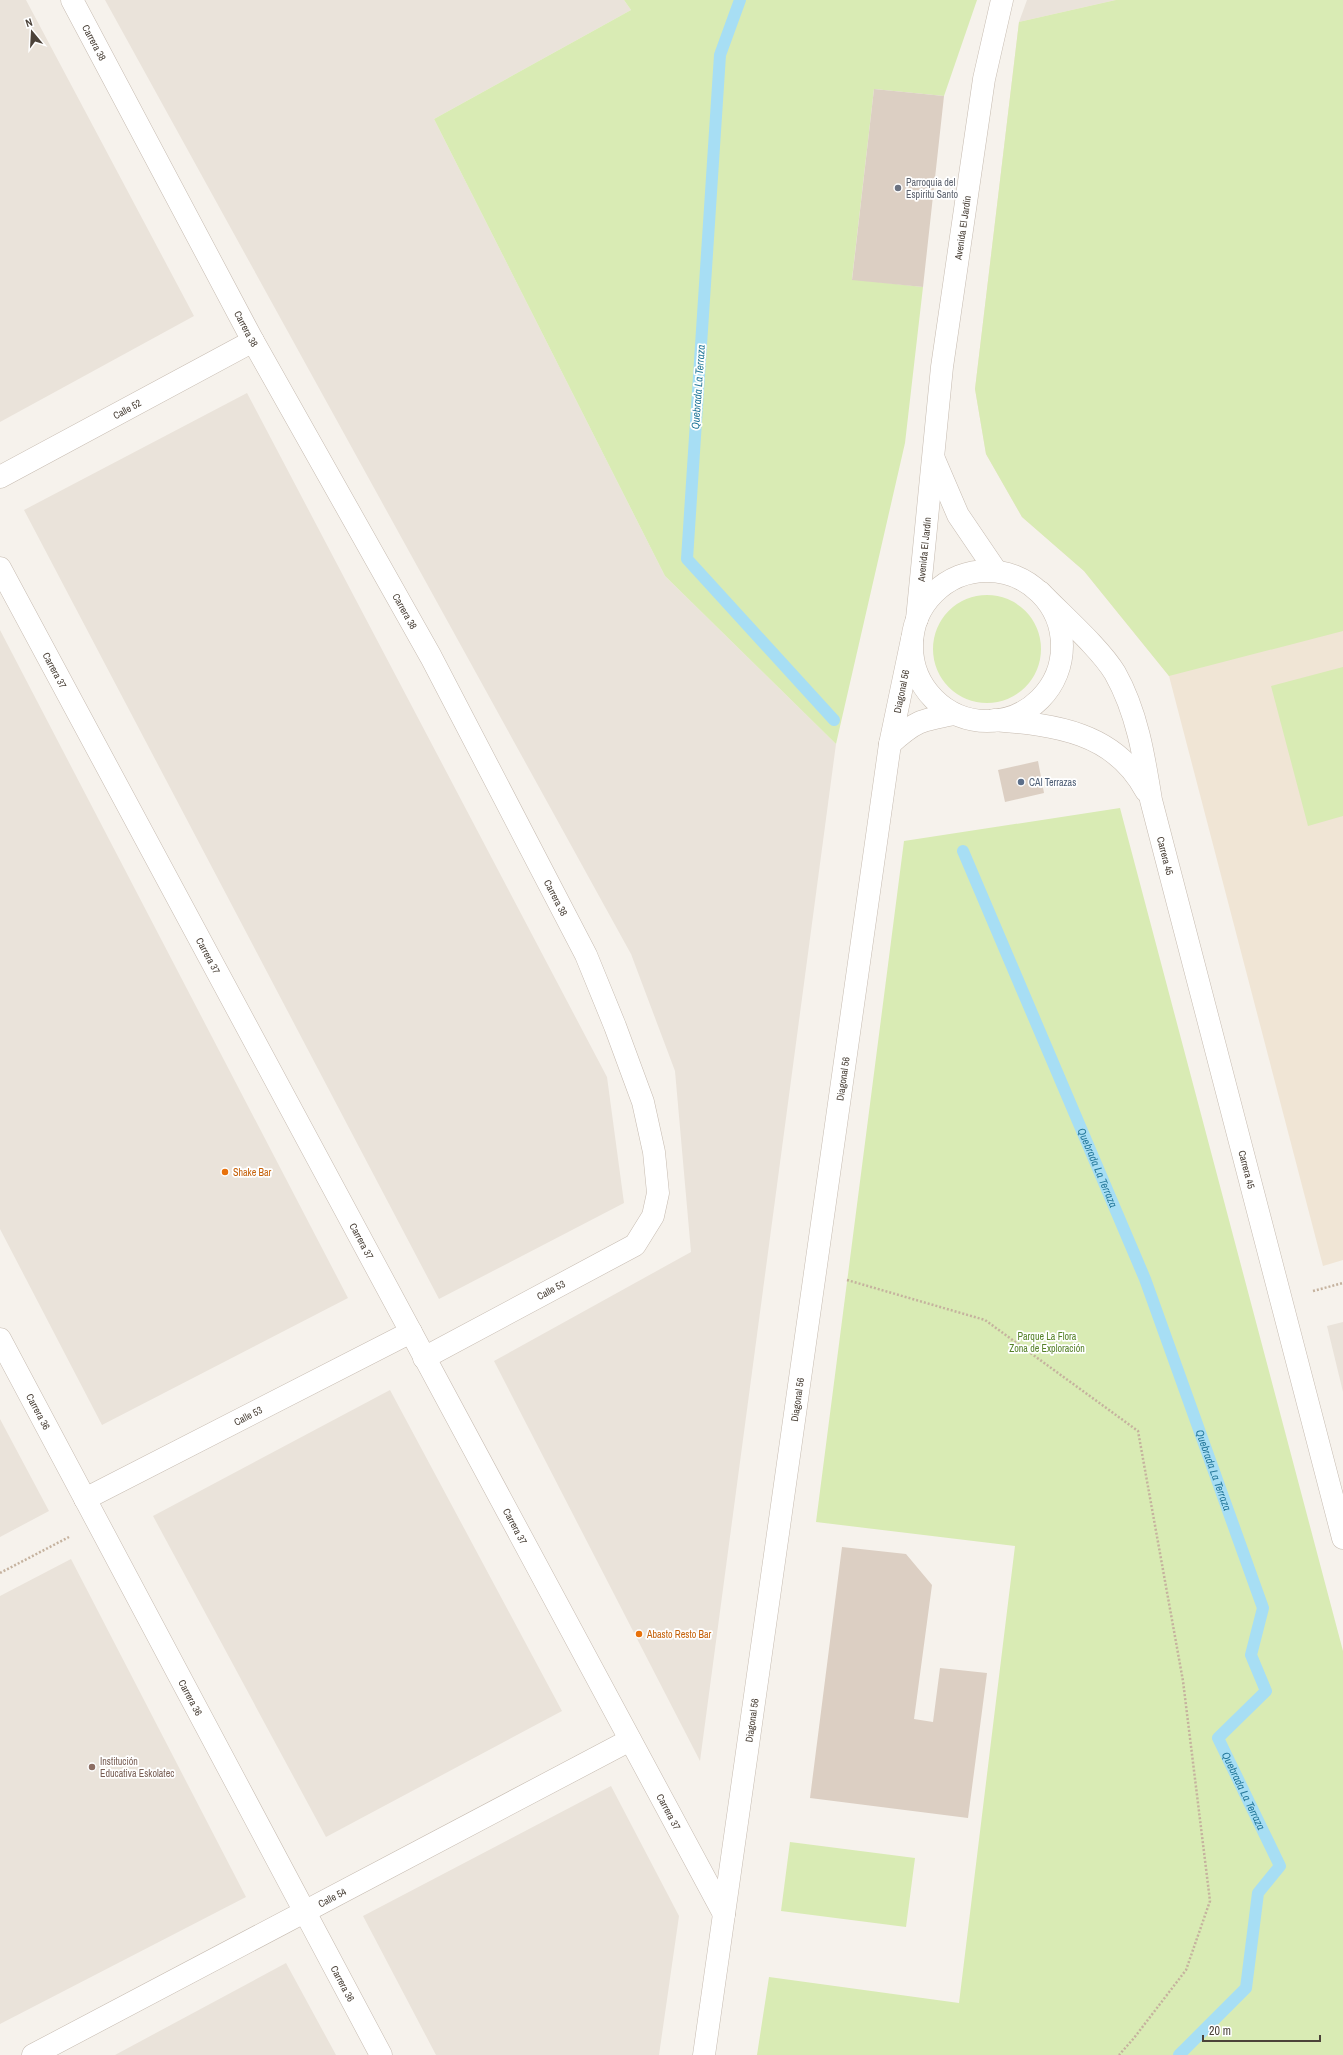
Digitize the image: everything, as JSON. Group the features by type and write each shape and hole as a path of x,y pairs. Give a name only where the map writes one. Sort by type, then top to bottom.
{"street":[{"name":"Carrera 38","path":"72,0 253,341 431,657 586,955 615,1026 643,1102 654,1152 658,1194 653,1216 635,1244"},
{"name":"Avenida El Jardín","path":"914,629 942,367 984,79 1002,0"},
{"name":"Calle 52","path":"0,477 253,341"},
{"name":"Avenida El Jardín","path":"933,457 958,515 996,571"},
{"name":"Carrera 37","path":"0,568 724,1914"},
{"path":"996,571 1020,578 1040,592 1055,612 1062,635 1061,659 1053,682 1038,701 1018,714 994,720 974,720 954,714 940,705 928,693 919,679 913,660 914,629 929,597 948,582 972,572 996,571"},
{"name":"Carrera 45","path":"1040,592 1114,671 1130,704 1141,739 1151,800 1343,1538"},
{"name":"Diagonal 56","path":"704,2055 890,744 914,629"},
{"name":"Diagonal 56","path":"890,744 909,726 926,719 954,714"},
{"name":"Carrera 45","path":"994,720 1036,724 1070,731 1104,745 1127,763 1141,780 1151,800"},
{"name":"Calle 53","path":"424,1358 635,1244"},
{"name":"Calle 53","path":"85,1499 410,1332"},
{"name":"Carrera 36","path":"0,1339 381,2055"},
{"name":"Calle 54","path":"33,2055 630,1740"}],"path":[{"path":"815,1270 985,1320 1138,1432 1183,1681 1210,1901 1186,1970 1134,2038 1119,2055"},
{"path":"0,1573 97,1522"}],"shaded area":[{"path":"0,0 26,0 194,316 0,422"},
{"path":"105,0 624,0 631,10 434,119 665,576 836,744 700,1761 494,1361 691,1252 675,1071 631,954"},
{"path":"1027,0 1116,0 1019,22"},
{"path":"1116,0 1343,0 1343,1260 1323,1266 1169,676 1084,571 1022,517 986,454 975,389 1019,22"},
{"path":"247,393 607,1077 624,1203 439,1299 24,510"},
{"path":"0,630 348,1298 102,1425 0,1229"},
{"path":"1343,1322 1343,1392 1327,1326"},
{"path":"390,1390 562,1711 326,1837 153,1516"},
{"path":"0,1419 49,1511 0,1537"},
{"path":"71,1559 246,1897 0,2024 0,1596"},
{"path":"611,1786 679,1916 659,2055 436,2055 363,1916"},
{"path":"286,1963 336,2055 115,2055"}],"green space":[{"path":"624,0 977,0 944,96 874,89 852,279 923,287 905,443 836,744 665,576 434,119 631,10"},
{"path":"1116,0 1343,0 1343,631 1169,676 1084,571 1022,517 986,454 975,389 1019,22"},
{"path":"987,595 1008,599 1025,611 1037,628 1041,649 1037,670 1025,687 1008,699 987,703 966,699 949,687 937,670 933,649 937,628 949,611 966,599"},
{"path":"1343,667 1343,816 1308,826 1271,686"},
{"name":"Parque La Flora Zona de Exploración","path":"1120,808 1343,1651 1343,2055 757,2055 769,1977 959,2003 1015,1546 816,1522 904,841"},
{"path":"790,1842 915,1858 906,1927 781,1911"}],"building":[{"name":"Parroquia del Espiritu Santo","path":"874,89 944,96 923,287 852,280"},
{"name":"CAI Terrazas","path":"1038,761 1044,793 1005,802 998,770"},
{"path":"842,1547 906,1554 932,1585 914,1719 933,1722 940,1668 987,1673 968,1818 810,1798"}],"waterway":[{"name":"Quebrada La Terraza","path":"740,0 720,55 687,559 834,720"},
{"name":"Quebrada La Terraza","path":"963,851 1145,1279 1263,1608 1251,1655 1266,1691 1218,1738 1280,1866 1258,1893 1246,1988 1179,2055"}],"place":[{"name":"Parroquia del Espiritu Santo","path":"898,188"},
{"name":"CAI Terrazas","path":"1021,782"},
{"name":"Shake Bar","path":"225,1172"},
{"name":"Abasto Resto Bar","path":"639,1634"},
{"name":"Institución Educativa Eskolatec","path":"92,1767"}]}
